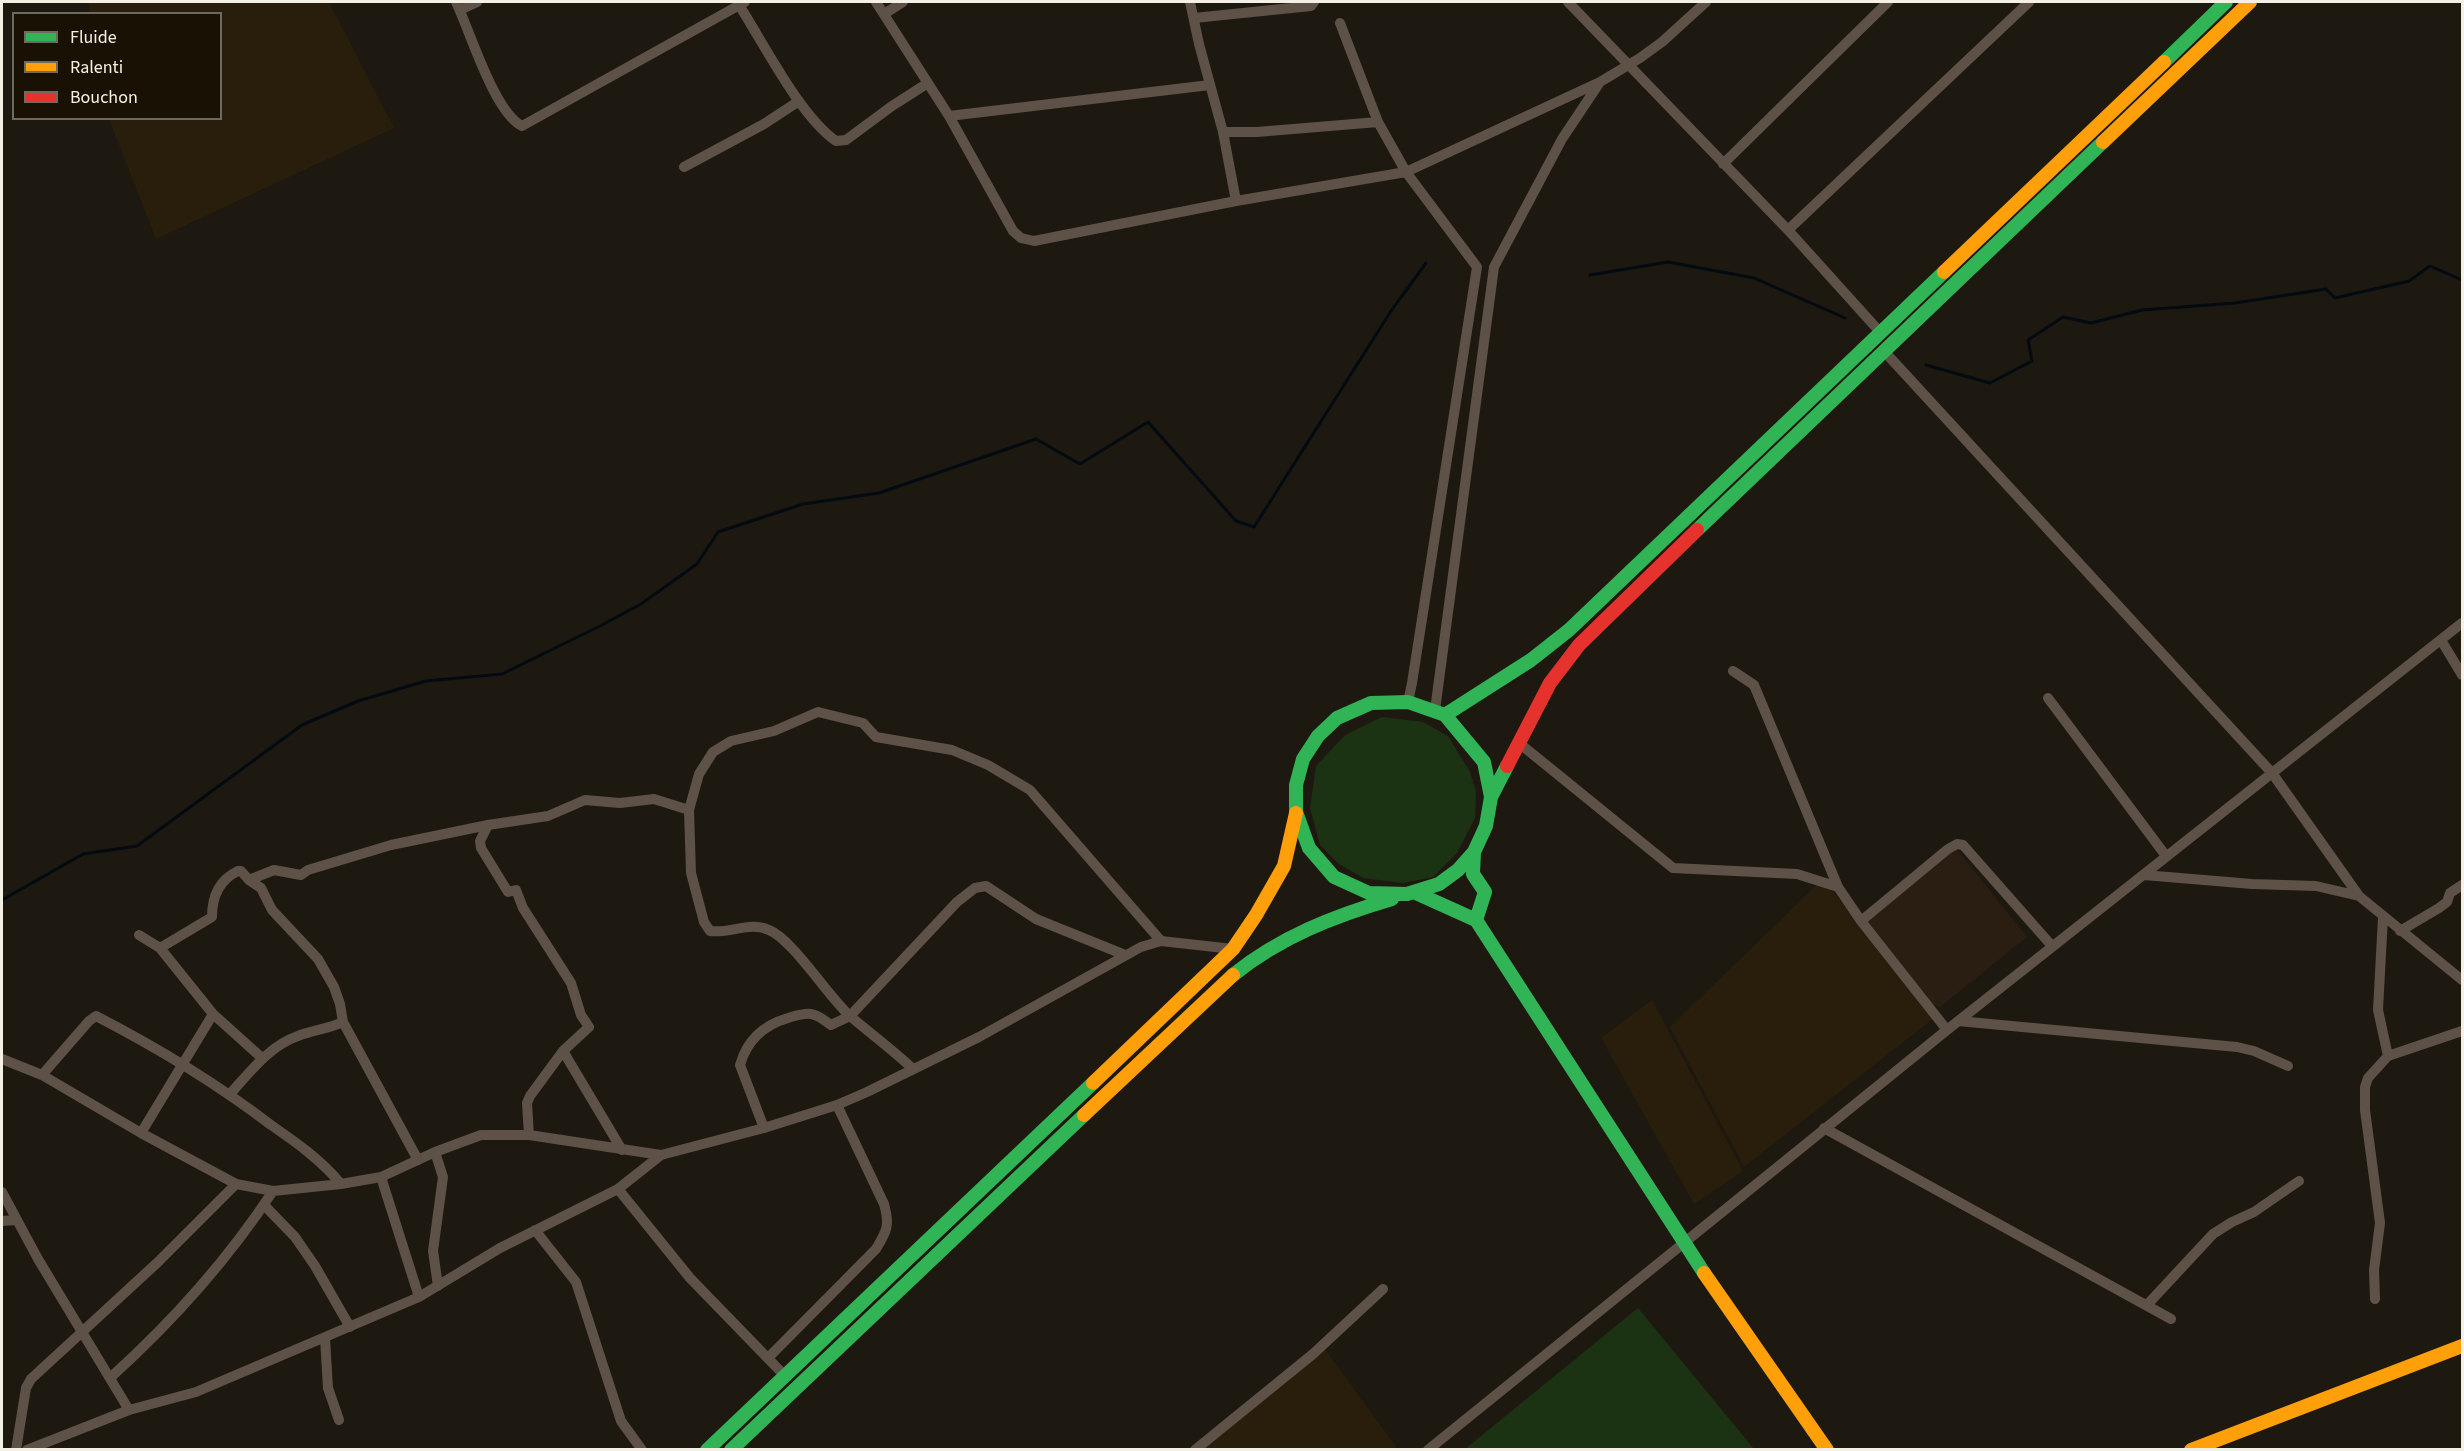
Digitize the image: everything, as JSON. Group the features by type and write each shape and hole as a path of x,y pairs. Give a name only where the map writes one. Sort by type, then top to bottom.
{"main road":[{"path":"1440,712 1531,660 1569,630 2226,2"},
{"path":"731,1449 1207,998 1247,963 1280,941 1318,922 1439,884 1458,870 1474,852 1486,826 1491,797 1550,683 1579,645 1883,350 2250,2"},
{"path":"707,1449 1233,949 1266,899 1284,866 1296,812 1296,785 1303,759 1318,736 1337,718 1371,703 1408,702 1440,712 1484,762 1491,797"},
{"path":"1296,812 1309,848 1334,877 1369,893 1412,893 1476,920 1683,1242 1827,1449"},
{"path":"1474,852 1473,874 1485,892 1476,920"},
{"path":"2191,1449 2463,1346"}],"street":[{"path":"477,2 458,6 492,87 511,121 522,126 742,3 799,101 823,132 836,141 846,140 928,83"},
{"path":"876,2 949,116 1003,215 1021,238 1034,241 1236,201 1406,172 1600,82 1662,42 1706,2"},
{"path":"884,14 903,2"},
{"path":"1190,2 1223,132 1236,201"},
{"path":"1194,18 1311,6 1314,2"},
{"path":"1568,2 1788,230 1880,332"},
{"path":"1723,164 1888,2"},
{"path":"1788,230 2029,2"},
{"path":"1341,24 1378,122 1406,172 1477,267 1408,702"},
{"path":"1440,712 1494,267 1562,139 1600,82"},
{"path":"949,116 1210,85"},
{"path":"684,167 764,124 799,101"},
{"path":"1223,132 1257,132 1378,122"},
{"path":"1883,350 2272,773 2359,896 2463,980"},
{"path":"1428,1449 1958,1021 2463,623"},
{"path":"2441,640 2463,675"},
{"path":"1733,671 1754,685 1838,887 1861,921 1947,1030"},
{"path":"2048,698 2166,856"},
{"path":"914,1069 850,1016 787,944 771,930 751,927 720,932 710,931 704,922 691,873 689,810 705,761 713,752 731,741 774,731 818,712 862,723 876,737 952,750 988,765 1030,790 1161,941"},
{"path":"1520,743 1673,868 1797,873 1838,887"},
{"path":"249,880 274,870 301,875 308,870 391,845 489,825 548,816 585,800 620,803 654,799 689,810"},
{"path":"489,825 480,841 481,848 508,892 516,890 523,908 571,983 581,1015 589,1027 563,1051 530,1096 527,1103 529,1135"},
{"path":"1861,921 1957,844 1963,845 2052,946"},
{"path":"160,948 212,917 212,900 219,888 233,873 242,871 249,880 261,888 272,910 318,959 334,987 343,1022 418,1160"},
{"path":"2144,874 2252,884 2316,886 2359,896"},
{"path":"2400,931 2439,909 2447,902 2450,893 2463,885"},
{"path":"764,1128 740,1065 746,1048 765,1027 776,1022 810,1013 831,1025 850,1016 957,902 975,888 986,886 1036,919 1125,955"},
{"path":"2383,917 2378,1010 2388,1056"},
{"path":"139,935 160,948 213,1014 262,1058"},
{"path":"2,1059 42,1075 141,1133 236,1184 273,1191 341,1185 381,1177 435,1152 480,1135 529,1135 568,1139 661,1155 764,1128 837,1105 914,1069 979,1037 1125,955 1161,941 1233,949"},
{"path":"141,1133 213,1014"},
{"path":"42,1075 96,1016 184,1064 230,1094 326,1166 341,1185"},
{"path":"1958,1021 2226,1046 2254,1051 2288,1066"},
{"path":"230,1094 262,1058 296,1036 333,1027 343,1022"},
{"path":"2375,1299 2374,1270 2380,1223 2365,1110 2365,1087 2368,1078 2388,1056 2463,1031"},
{"path":"563,1051 622,1150"},
{"path":"768,1359 876,1249 887,1231 884,1204 837,1105"},
{"path":"1824,1128 2171,1319"},
{"path":"435,1152 443,1177 434,1251 438,1286"},
{"path":"27,1449 129,1410 196,1392 420,1297 535,1230 618,1189 661,1155"},
{"path":"381,1177 420,1297"},
{"path":"2146,1305 2213,1234 2254,1212 2299,1181"},
{"path":"16,1449 26,1388 30,1378 158,1262 236,1184"},
{"path":"618,1189 690,1278 785,1376"},
{"path":"110,1378 148,1344 199,1290 273,1191"},
{"path":"2,1192 16,1220 129,1410"},
{"path":"264,1205 294,1237 315,1266 350,1327"},
{"path":"2,1221 16,1220"},
{"path":"535,1230 576,1282 621,1421 642,1449"},
{"path":"1195,1449 1313,1354 1383,1289"},
{"path":"325,1338 328,1388 339,1420"}],"shaded area":[{"path":"89,2 329,2 394,128 156,239 109,120 222,120 222,12 90,12"},
{"path":"1955,847 2027,937 1940,1007 1930,1003 1866,922"},
{"path":"1823,879 1934,1018 1744,1167 1670,1027"},
{"path":"1652,1000 1743,1171 1694,1204 1601,1038"},
{"path":"1321,1344 1398,1449 1189,1450"}],"green space":[{"path":"1382,717 1423,722 1448,736 1470,772 1476,791 1475,818 1457,853 1433,877 1403,883 1363,878 1339,864 1320,845 1310,808 1316,766 1345,735"},
{"path":"1638,1308 1754,1449 1465,1449"}],"waterway":[{"path":"1590,275 1668,262 1754,278 1845,318"},
{"path":"2,900 83,854 137,846 302,725 358,701 426,681 502,674 641,604 697,564 718,532 803,504 879,493 1036,439 1080,464 1148,422 1236,521 1254,527 1391,311 1426,263"},
{"path":"1926,365 1990,383 2032,361 2028,340 2063,317 2091,323 2142,310 2235,303 2326,289 2335,298 2409,281 2430,266 2462,280"}],"traffic: fast":[{"path":"2164,62 2226,2"},
{"path":"1697,530 2103,142"},
{"path":"1445,715 1531,660 1569,630 1944,272"},
{"path":"1491,797 1484,762 1445,715 1408,702 1371,703 1337,718 1318,736 1303,759 1296,785 1296,812 1309,848 1334,877 1369,893 1407,894 1439,884 1458,870 1474,852 1486,826 1491,797 1507,766"},
{"path":"1474,852 1473,874 1485,892 1476,920"},
{"path":"1416,893 1476,920 1704,1273"},
{"path":"1233,975 1270,949 1308,929 1392,899"},
{"path":"707,1450 1093,1083"},
{"path":"731,1450 1084,1115"}],"traffic: slow":[{"path":"2103,142 2250,2"},
{"path":"1944,272 2164,62"},
{"path":"1093,1083 1233,949 1284,866 1296,813"},
{"path":"1084,1115 1233,975"},
{"path":"1704,1273 1827,1450"},
{"path":"2191,1450 2462,1346"}],"traffic: jam":[{"path":"1507,766 1550,683 1579,645 1697,530"}]}
